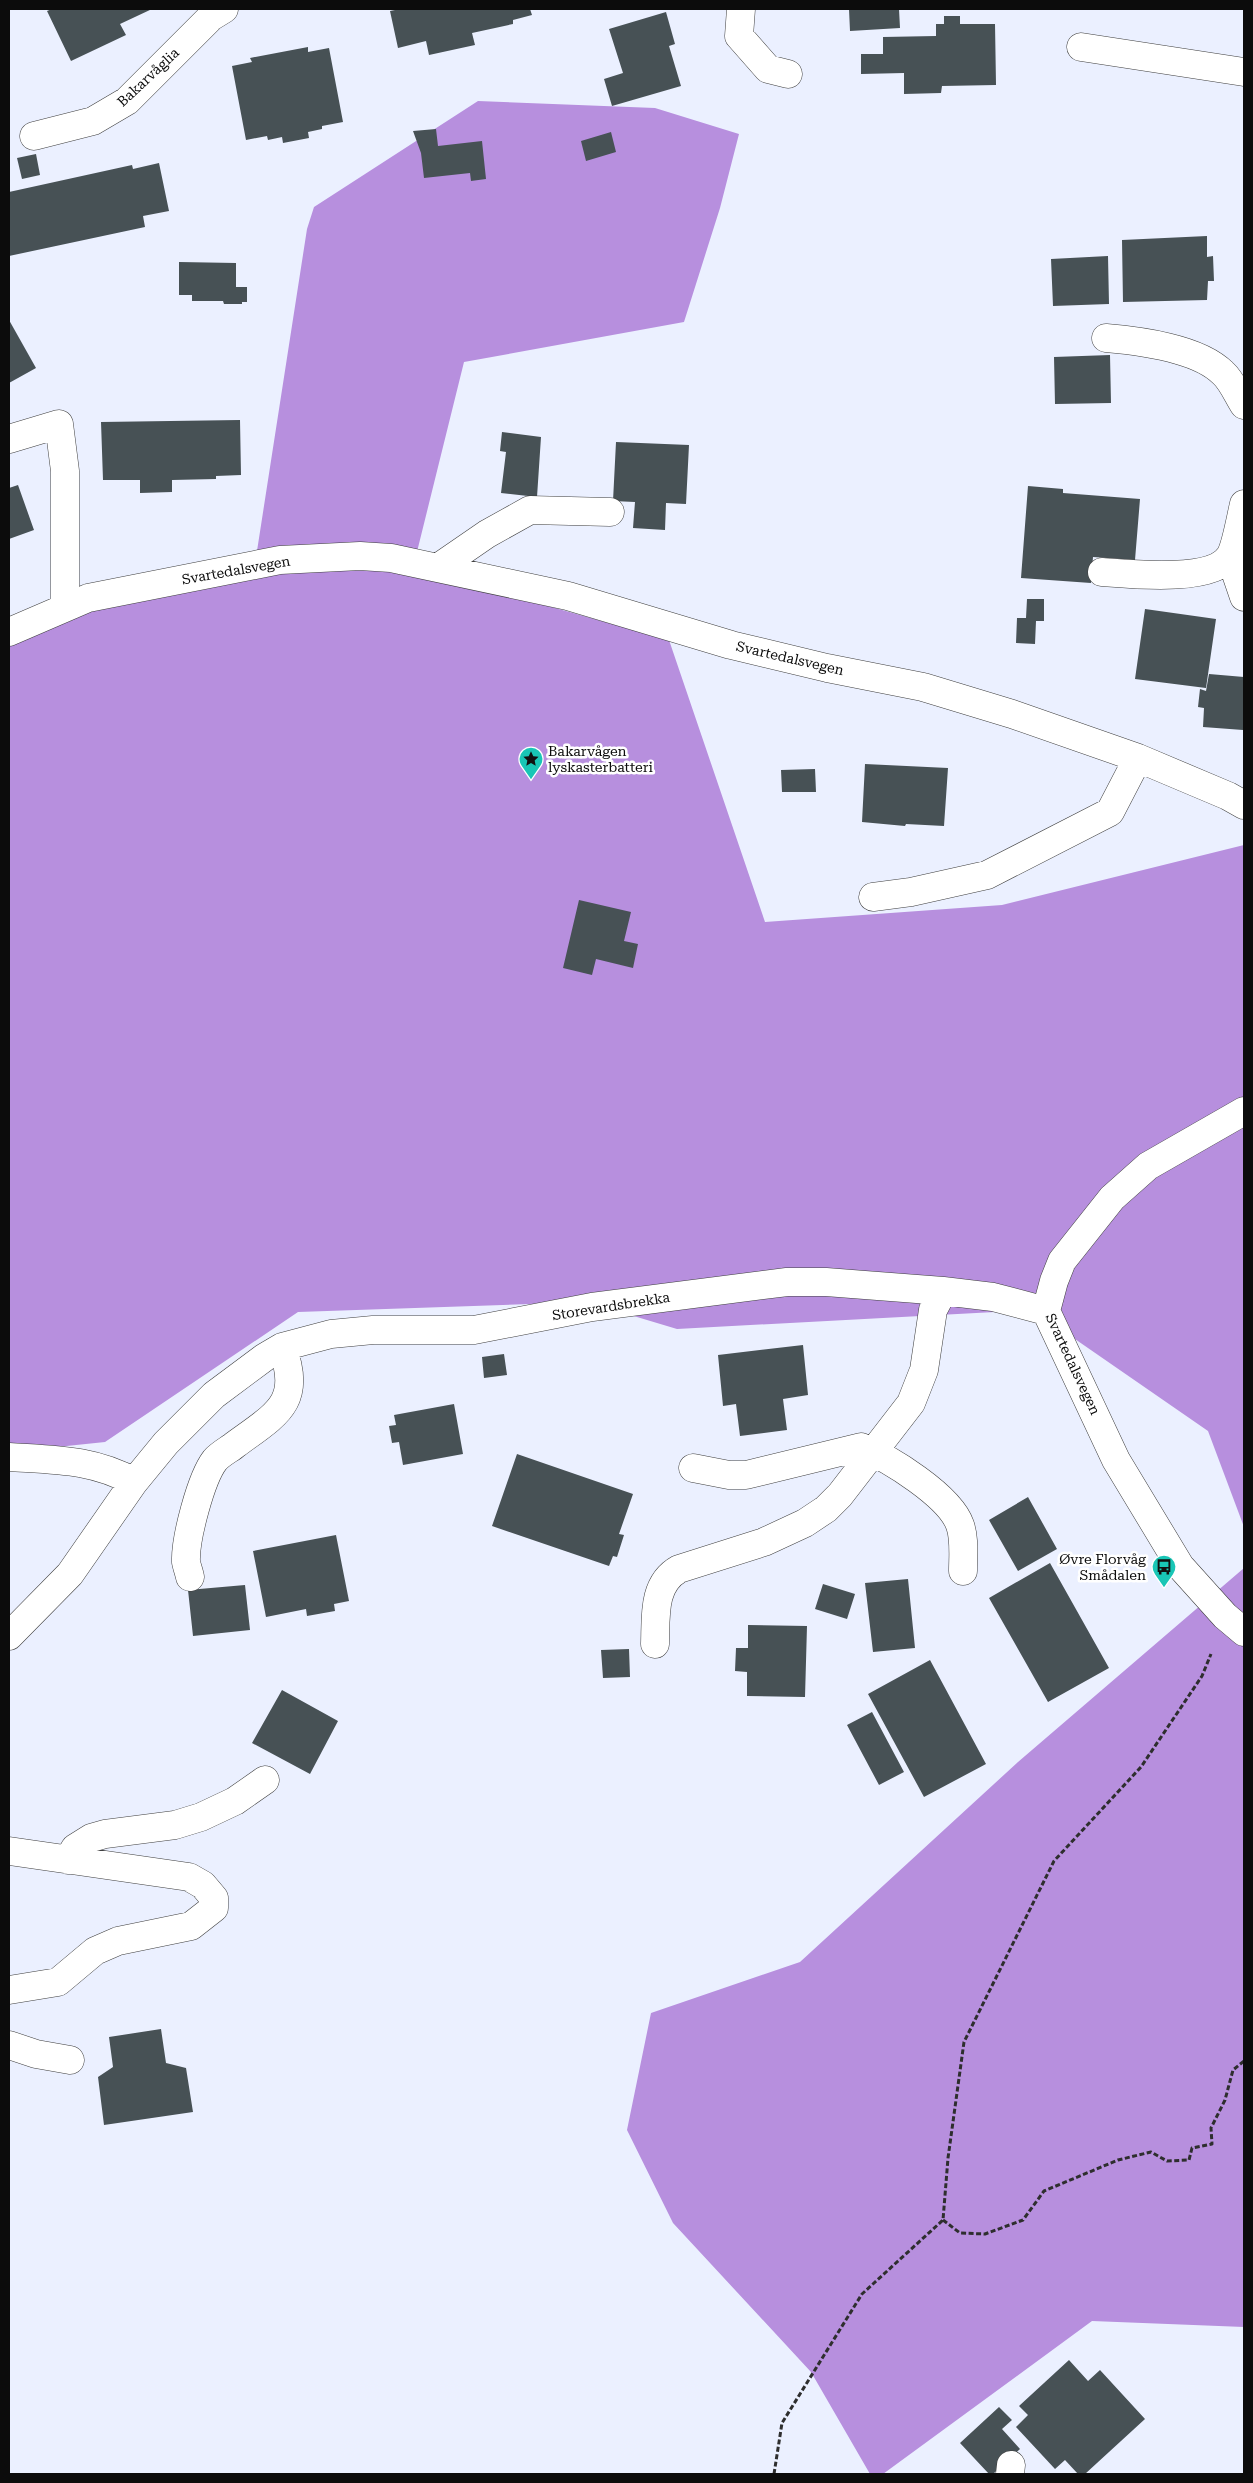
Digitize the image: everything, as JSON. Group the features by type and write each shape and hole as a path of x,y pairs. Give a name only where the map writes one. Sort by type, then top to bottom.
{"street":[{"name":"Bakarvåglia","path":"34,136 93,122 127,101 211,17 224,9"},
{"path":"741,9 739,36 768,69 788,74"},
{"path":"1081,47 1244,72"},
{"path":"1106,338 1166,346 1200,359 1223,373 1244,406"},
{"path":"9,439 59,424 66,471 65,606"},
{"path":"1244,504 1230,556 1244,597"},
{"path":"439,567 487,534 530,510 610,512"},
{"name":"Svartedalsvegen","path":"9,632 65,606 88,598 280,560 360,556 392,558 568,596 731,645 827,668 923,687 1012,714 1138,758 1228,796 1244,805"},
{"path":"1102,572 1161,576 1203,571 1219,565 1230,556"},
{"path":"873,896 912,892 987,875 1110,812 1138,758"},
{"name":"Svartedalsvegen","path":"1239,1628 1180,1566 1116,1460 1046,1312 1054,1281 1062,1261 1112,1198 1148,1166 1244,1111"},
{"name":"Storevardsbrekka","path":"9,1636 70,1574 134,1482 166,1443 214,1395 264,1357 282,1347 331,1334 365,1330 474,1330 592,1308 787,1282 826,1282 943,1291 993,1297 1046,1312"},
{"path":"655,1644 656,1604 662,1585 669,1575 679,1569 764,1542 804,1523 826,1509 840,1495 910,1403 924,1370 933,1310 943,1291"},
{"path":"190,1577 186,1562 195,1509 208,1473 216,1459 281,1408 288,1398 290,1384 288,1364 282,1347"},
{"path":"693,1468 729,1475 746,1475 861,1447 874,1452 942,1497 956,1515 960,1525 964,1542 964,1571"},
{"path":"9,1457 86,1463 107,1469 134,1482"},
{"path":"68,1860 75,1848 91,1838 105,1834 175,1825 200,1817 235,1801 265,1780"},
{"path":"9,1851 189,1877 203,1885 214,1898 214,1908 191,1926 118,1941 95,1951 58,1982 9,1990"},
{"path":"9,2045 36,2054 70,2060"}],"path":[{"path":"774,2474 782,2423 862,2294 943,2220 948,2158 964,2042 1054,1861 1140,1768 1202,1676 1239,1628"},
{"path":"943,2220 960,2232 985,2234 1023,2220 1044,2191 1118,2160 1150,2152 1167,2161 1189,2160 1192,2148 1212,2144 1211,2128 1225,2100 1233,2070 1244,2061"}],"shaded area":[{"path":"478,101 655,108 739,134 720,208 684,322 464,362 413,568 669,640 765,922 1002,905 1244,845 1244,1527 1208,1431 1033,1310 677,1329 587,1302 298,1312 105,1442 9,1452 9,624 257,551 307,229 314,207"},
{"path":"1244,1568 1244,2327 1092,2321 883,2474 870,2474 811,2372 673,2223 627,2130 651,2013 800,1962 1018,1762"}],"building":[{"path":"52,9 152,9 120,24 126,35 71,61 47,11"},
{"path":"400,9 530,9 532,15 513,20 513,24 472,33 475,45 429,55 426,41 398,48 390,11"},
{"path":"849,9 899,9 900,28 850,31"},
{"path":"666,12 675,44 669,46 681,86 612,106 604,79 623,73 609,29"},
{"path":"944,16 960,16 960,24 995,24 996,85 942,86 941,93 904,94 904,73 861,74 861,54 883,54 883,37 936,36 936,24 944,24"},
{"path":"308,47 308,52 329,48 343,122 322,126 322,129 308,132 309,138 283,143 282,137 268,140 267,136 246,140 232,66 252,62 250,58"},
{"path":"436,129 438,146 482,141 486,179 471,181 470,173 424,178 421,153 413,131"},
{"path":"611,132 616,152 586,161 581,141"},
{"path":"36,154 40,175 22,179 17,158"},
{"path":"159,163 169,211 143,216 145,227 9,256 9,192 132,165 133,169"},
{"path":"1207,236 1207,257 1213,256 1214,281 1208,281 1207,300 1123,302 1122,240"},
{"path":"1108,256 1109,304 1053,306 1051,259"},
{"path":"179,262 236,263 236,287 247,287 247,302 242,302 242,304 224,304 223,301 192,301 192,295 179,295"},
{"path":"9,320 36,368 9,383"},
{"path":"1110,355 1111,403 1055,404 1054,357"},
{"path":"240,420 241,475 216,476 216,479 172,480 172,492 140,493 140,480 103,480 101,422"},
{"path":"502,432 541,437 537,497 501,493 506,452 500,451"},
{"path":"616,442 689,445 686,504 666,503 665,530 633,528 635,502 613,501"},
{"path":"18,485 34,530 9,539 9,488"},
{"path":"1028,486 1063,489 1063,493 1140,499 1135,560 1093,557 1091,583 1021,578"},
{"path":"1027,599 1044,599 1044,621 1036,621 1035,644 1016,643 1017,618 1026,618"},
{"path":"1145,609 1216,619 1206,688 1135,679"},
{"path":"1209,674 1244,677 1243,730 1203,727 1204,708 1198,707 1200,689 1206,691"},
{"path":"865,764 948,768 944,826 906,824 905,826 862,822"},
{"path":"815,769 816,792 782,792 781,770"},
{"path":"579,900 631,912 624,941 638,944 633,968 596,959 592,975 563,968"},
{"path":"803,1345 808,1395 783,1399 787,1430 740,1436 736,1404 723,1406 718,1355"},
{"path":"504,1354 507,1375 484,1378 482,1357"},
{"path":"454,1404 463,1454 403,1465 399,1442 392,1443 389,1426 396,1425 394,1415"},
{"path":"517,1454 633,1494 619,1534 624,1535 617,1557 613,1556 609,1566 492,1526"},
{"path":"1028,1497 1057,1549 1018,1571 989,1520"},
{"path":"336,1535 349,1601 334,1604 335,1611 307,1616 306,1609 266,1617 253,1551"},
{"path":"1050,1563 1109,1668 1048,1702 989,1598"},
{"path":"908,1579 915,1648 873,1652 865,1583"},
{"path":"823,1584 855,1594 847,1619 815,1609"},
{"path":"245,1585 250,1630 193,1636 188,1590"},
{"path":"748,1625 807,1626 805,1697 747,1696 747,1672 735,1671 736,1648 748,1648"},
{"path":"629,1649 630,1677 603,1678 601,1650"},
{"path":"930,1660 986,1764 924,1797 868,1694"},
{"path":"282,1690 338,1721 310,1774 252,1743"},
{"path":"872,1712 904,1772 879,1785 847,1725"},
{"path":"161,2029 166,2063 186,2068 193,2112 104,2125 98,2077 113,2067 109,2037"},
{"path":"1069,2360 1088,2381 1100,2370 1145,2419 1085,2474 1078,2474 1065,2460 1055,2469 1016,2427 1028,2415 1019,2406"},
{"path":"999,2407 1012,2420 1002,2429 1020,2449 993,2474 989,2474 960,2443"}],"place":[{"name":"Bakarvågen lyskasterbatteri","path":"531,780"},
{"name":"Øvre Florvåg Smådalen","path":"1164,1588"}]}
